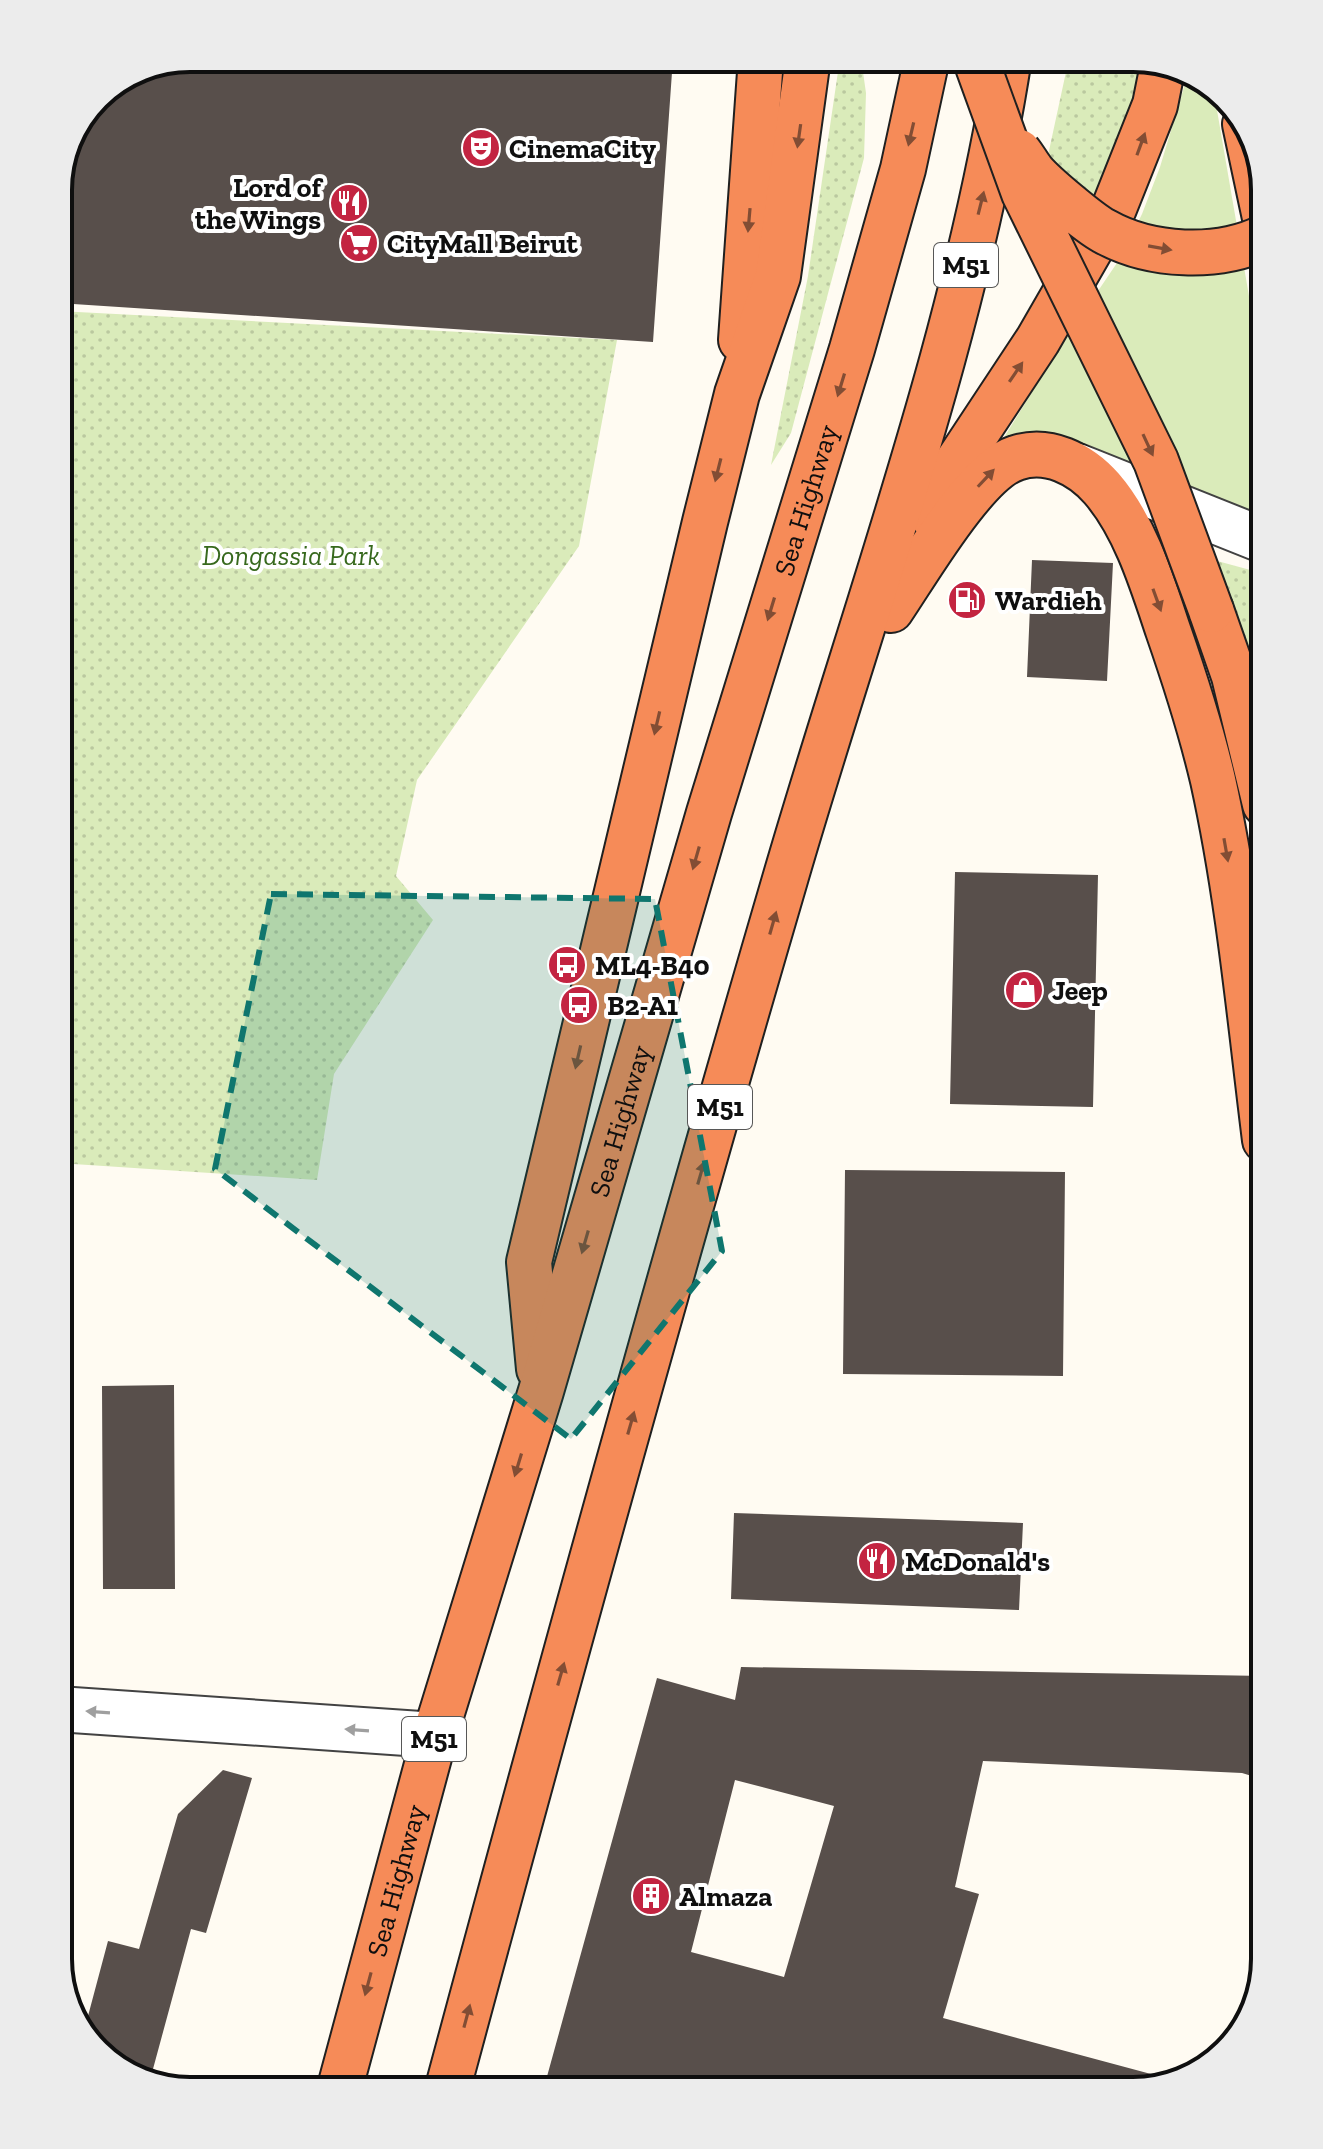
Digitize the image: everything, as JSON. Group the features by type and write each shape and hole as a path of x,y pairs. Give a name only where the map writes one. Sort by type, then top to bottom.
{"highway":[{"path":"737,394 760,72"},
{"path":"541,1391 529,1262 737,394 778,276 806,72"},
{"name":"Sea Highway","path":"343,2077 435,1735 541,1391 709,813 860,319 903,169 924,72"},
{"path":"980,72 1024,193 1156,461 1234,676 1251,746"},
{"name":"M51","path":"451,2077 539,1749 787,875 942,359 985,190 1006,72"},
{"path":"787,875 891,610 956,464 1038,340 1114,208 1155,105 1161,75"},
{"path":"996,116 1033,173 1103,231 1137,244 1179,252 1221,251 1251,241"},
{"path":"891,610 966,500 999,465 1037,453 1058,457 1077,466 1107,494 1134,541 1156,596 1200,730 1213,782 1236,912 1251,1030"}],"street":[{"path":"1077,466 1251,535"},
{"path":"72,1710 435,1735"}],"highlighted area":[{"path":"271,894 655,899 722,1251 571,1439 215,1169"}],"green space":[{"path":"838,72 863,72 866,93 864,158 791,433 771,465 808,276"},
{"path":"1066,72 1144,72 1136,101 1096,202 1047,160"},
{"path":"1185,84 1216,106 1251,308 1251,509 1241,509 1000,444 1056,353 1121,257 1160,167"},
{"name":"Dongassia Park","path":"72,312 617,340 579,546 417,780 396,876 433,920 334,1074 317,1180 72,1164"},
{"path":"1210,559 1251,570 1251,679"}],"building":[{"name":"CityMall Beirut","path":"672,72 653,342 72,304 72,182 76,159 96,118 112,101 152,78 175,73"},
{"path":"1032,560 1113,563 1107,681 1027,677"},
{"name":"Jeep","path":"955,872 1098,875 1093,1107 950,1104"},
{"path":"845,1170 1065,1172 1063,1376 843,1374"},
{"path":"174,1385 175,1589 103,1589 102,1386"},
{"name":"McDonald's","path":"734,1513 1023,1523 1019,1610 731,1599"},
{"name":"Almaza","path":"741,1667 1251,1676 1251,1776 983,1761 955,1887 979,1894 943,2018 1155,2075 547,2077 657,1678 735,1700","holes":["735,1780 834,1806 784,1977 691,1952"]},
{"path":"223,1770 252,1778 206,1933 191,1929 152,2071 112,2048 88,2017 108,1941 139,1949 178,1814"}],"place":[{"name":"CinemaCity","path":"481,148"},
{"name":"Lord of the Wings","path":"349,203"},
{"name":"CityMall Beirut","path":"359,243"},
{"name":"Wardieh","path":"967,600"},
{"name":"ML4-B40","path":"567,965"},
{"name":"Jeep","path":"1024,990"},
{"name":"B2-A1","path":"579,1005"},
{"name":"McDonald's","path":"877,1561"},
{"name":"Almaza","path":"651,1896"}]}
